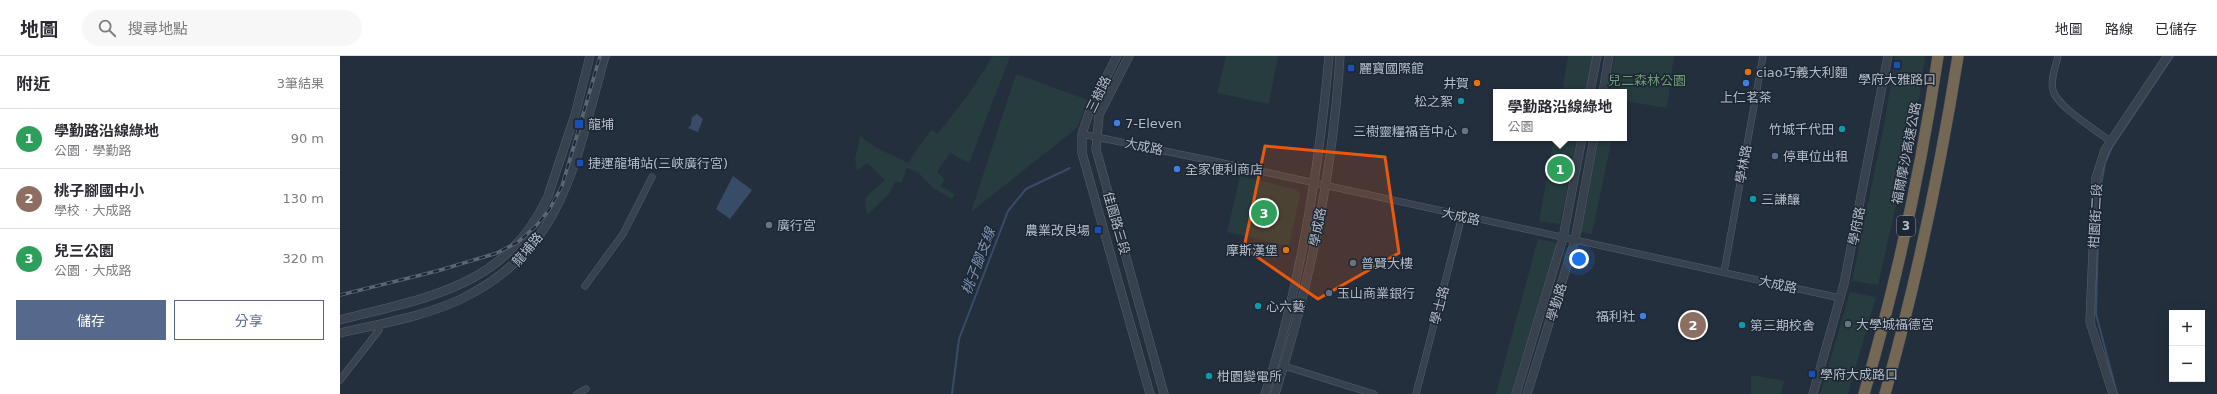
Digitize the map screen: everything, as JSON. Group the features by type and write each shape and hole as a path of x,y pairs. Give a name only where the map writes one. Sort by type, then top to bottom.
{"highway":[{"name":"福爾摩沙高速公路","path":"1864,394 1884,328 1922,150 1938,56"},
{"name":"3","path":"1885,394 1923,245 1958,56"}],"street":[{"name":"龍埔路","path":"340,320 448,291 481,275 518,244 542,209 554,182 590,56"},
{"name":"龍埔路","path":"340,333 429,311 459,300 489,284 512,268 525,255 539,237 554,212 576,161 604,56"},
{"name":"三樹路","path":"1082,134 1090,110 1118,56"},
{"name":"佳園路三段","path":"1129,56 1098,115 1095,136 1096,149 1164,394"},
{"name":"學成路","path":"1265,394 1282,336 1302,249 1314,183 1329,56"},
{"name":"學成路","path":"1275,394 1284,366 1315,241 1325,185 1340,56"},
{"path":"1591,89 1597,56"},
{"path":"1604,89 1609,56"},
{"name":"學林路","path":"1724,272 1763,56"},
{"name":"學府路","path":"1813,394 1840,298 1869,162 1888,56"},
{"path":"2058,56 2053,78 2053,90 2059,102 2110,141"},
{"name":"柑園街二段","path":"2112,394 2090,322 2096,178 2105,150 2110,141 2168,56"},
{"name":"大成路","path":"1082,134 1325,185 1840,298"},
{"name":"佳園路三段","path":"1082,134 1082,153 1091,190 1150,394"},
{"name":"學勤路","path":"1516,394 1563,238 1581,141"},
{"name":"學勤路","path":"1527,394 1574,240 1593,141"},
{"path":"585,286 623,234 652,177"},
{"name":"學士路","path":"1416,394 1462,216"},
{"path":"340,380 379,330 377,324"},
{"path":"1284,366 1374,394"},
{"path":"577,394 586,389"}],"highlighted area":[{"path":"1265,146 1385,157 1399,253 1318,299 1244,248"}],"green space":[{"path":"993,56 1010,57 969,163 950,153 937,172 945,179 940,186 955,194 952,199 933,188 918,172 907,168 902,182 895,182 889,194 867,215 865,198 885,180 867,163 857,171 855,159 860,136 875,147 908,163 931,130 938,133 968,95"},
{"path":"1226,56 1278,56 1269,104 1217,93"},
{"path":"1568,56 1593,56 1587,89 1562,89"},
{"name":"兒二森林公園","path":"1615,56 1674,56 1667,108 1627,101 1627,89 1609,89"},
{"path":"1895,56 1925,56 1917,114 1878,285 1852,281 1885,120"},
{"path":"1016,74 1088,100 1077,128 971,212"},
{"path":"1553,141 1576,141 1560,224 1539,221"},
{"path":"1598,141 1611,141 1592,234 1581,232"},
{"path":"1240,176 1297,190 1300,195 1289,246 1227,232"},
{"path":"1538,239 1557,243 1511,394 1496,394"},
{"path":"1850,292 1876,297 1848,394 1820,394"},
{"path":"1751,375 1784,381 1781,394 1751,394"}],"water":[{"path":"697,114 703,119 698,132 688,128 691,125 692,117"},
{"path":"733,176 752,190 730,219 716,209"}],"waterway":[{"path":"2117,394 2096,314 2099,197 2105,163 2112,147 2173,56"},
{"name":"桃子腳支線","path":"952,394 959,339 1008,211 1026,189 1070,168"}],"railway":[{"path":"340,295 437,271 497,253 518,242 536,226 549,210 562,186 600,56"}],"place":[{"name":"學府大雅路口","path":"1897,65"},
{"name":"麗寶國際館","path":"1351,68"},
{"name":"ciao巧義大利麵","path":"1748,72"},
{"name":"井賀","path":"1477,83"},
{"name":"上仁茗茶","path":"1746,83"},
{"name":"松之絮","path":"1461,101"},
{"name":"7-Eleven","path":"1117,123"},
{"name":"龍埔","path":"579,124"},
{"name":"竹城千代田","path":"1842,129"},
{"name":"三樹靈糧福音中心","path":"1465,131"},
{"name":"停車位出租","path":"1775,156"},
{"name":"捷運龍埔站(三峽廣行宮)","path":"580,163"},
{"name":"全家便利商店","path":"1177,169"},
{"name":"學勤路沿線綠地","path":"1560,169"},
{"name":"三謙釀","path":"1753,199"},
{"name":"兒三公園","path":"1264,213"},
{"name":"廣行宮","path":"769,225"},
{"name":"農業改良場","path":"1098,230"},
{"name":"摩斯漢堡","path":"1286,250"},
{"name":"普賢大樓","path":"1353,263"},
{"name":"玉山商業銀行","path":"1329,293"},
{"name":"心六藝","path":"1258,306"},
{"name":"福利社","path":"1643,316"},
{"name":"大學城福德宮","path":"1848,324"},
{"name":"桃子腳國中小","path":"1693,325"},
{"name":"第三期校舍","path":"1742,325"},
{"name":"學府大成路口","path":"1812,374"},
{"name":"柑園變電所","path":"1209,376"}]}
